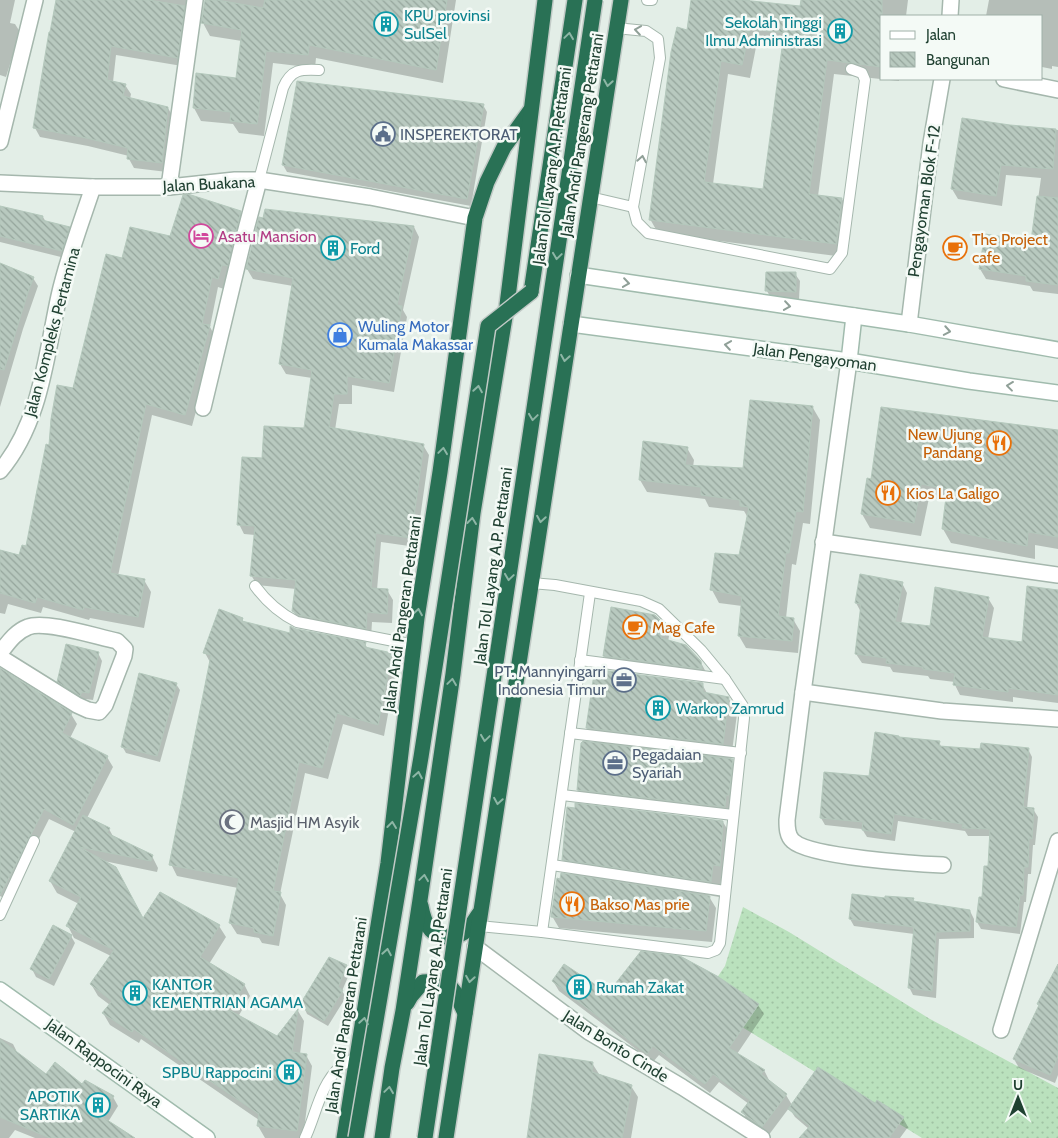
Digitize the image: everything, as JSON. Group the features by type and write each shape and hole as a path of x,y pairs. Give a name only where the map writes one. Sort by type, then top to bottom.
{"highway":[{"name":"Jalan Andi Pangeran Pettarani","path":"382,1138 420,900 449,702 473,514 506,305 545,0"},
{"name":"Jalan Tol Layang A.P. Pettarani","path":"356,1138 421,757 488,326 531,292 575,0"},
{"name":"Jalan Tol Layang A.P. Pettarani","path":"425,1138 595,0"},
{"name":"Jalan Andi Pangerang Pettarani","path":"446,1138 621,0"},
{"name":"Jalan Andi Pangeran Pettarani","path":"344,1138 388,863 414,645 475,218 487,182 504,148 532,109"},
{"path":"420,900 427,925 433,933 444,938 457,937 468,930 480,918"},
{"path":"403,1012 411,996 423,982 442,981 453,988 465,1013"}],"street":[{"path":"0,142 35,0"},
{"path":"169,186 195,0"},
{"path":"950,15 951,0"},
{"name":"Pengayoman Blok F-12","path":"909,324 931,143 942,80"},
{"path":"1009,80 1058,90"},
{"name":"Jalan Buakana","path":"0,183 93,187 169,186 235,180 259,180 360,195 475,218"},
{"path":"203,408 259,180"},
{"name":"Jalan Kompleks Pertamina","path":"0,471 17,449 36,398 50,345 59,296 93,187"},
{"path":"578,275 909,324 1058,350"},
{"path":"854,316 803,692 787,832 792,841 805,848 912,864 943,865"},
{"name":"Jalan Pengayoman","path":"571,324 849,361 969,381 1058,393"},
{"path":"823,542 1058,575"},
{"path":"37,625 117,641 125,649 105,705 99,712 77,705 0,655 9,640 29,626 37,625"},
{"path":"803,692 942,711 1058,719"},
{"path":"1001,1030 1058,841"},
{"name":"Jalan Bonto Cinde","path":"475,947 589,1032 682,1087 762,1138"},
{"name":"Jalan Rappocini Raya","path":"0,990 207,1138"}],"lane":[{"path":"647,0 652,0"},
{"path":"616,28 646,31 658,39 660,47 660,58 633,207 637,222 648,233 830,269 842,253 865,80 862,74 851,69"},
{"path":"259,180 287,78 300,70 319,70"},
{"path":"590,197 633,207"},
{"path":"480,918 542,932 708,953 716,950 720,943 741,753 744,718 743,706 725,679 701,650 659,609 641,601 555,585 532,583"},
{"path":"255,586 281,612 297,622 414,645"},
{"path":"542,932 590,593"},
{"path":"580,660 725,679"},
{"path":"570,733 741,753"},
{"path":"562,795 733,815"},
{"path":"0,915 34,841"},
{"path":"552,865 725,891"},
{"path":"305,1138 319,1099 329,1081 340,1067 357,1057"}],"green space":[{"path":"743,907 789,932 930,1019 1058,1088 1058,1138 922,1138 734,1022 710,988 725,966"}],"building":[{"path":"56,0 149,0 185,6 178,58 111,46 107,80 126,84 123,96 168,107 162,163 127,159 128,148 33,128"},
{"path":"205,0 217,0 263,8 265,0 447,0 436,70 309,45 308,55 266,51 257,124 230,121 231,112 193,108 196,73 236,78 242,30 201,23"},
{"path":"691,0 742,0 800,6 801,0 882,0 882,15 880,15 880,67 827,60 809,194 842,198 836,244 649,220 671,52 677,27 687,30","holes":["750,29 784,33 763,189 704,182 721,61 742,65"]},
{"name":"INSPEREKTORAT","path":"297,81 484,104 467,199 282,165"},
{"path":"962,118 1056,129 1053,169 1001,165 996,196 951,189"},
{"path":"188,194 241,211 228,266 222,265 218,279 212,277 202,324 210,325 185,415 146,404 110,573 145,579 138,617 84,607 83,610 37,597 35,603 0,593 0,550 19,555 22,545 26,546 46,444 49,445 57,385 73,388 106,254 122,258 130,227 170,236 183,195"},
{"path":"1037,196 1058,198 1058,285 1026,281 1026,276 979,269 985,234 1031,241"},
{"path":"0,206 43,216 42,220 70,227 62,251 0,236"},
{"path":"265,209 414,226 397,305 402,306 389,383 347,376 347,394 334,394 329,427 424,444 411,538 376,533 371,588 388,589 387,614 367,612 366,629 299,615 292,611 296,580 250,576 255,526 237,525 242,457 262,458 264,426 304,428 312,370 279,364 293,278 246,269 259,217 263,218"},
{"path":"0,263 34,277 4,370 0,369"},
{"path":"766,272 796,272 796,292 765,291"},
{"path":"750,400 813,406 803,512 796,511 789,553 786,553 778,616 794,618 792,641 738,636 742,596 710,590 715,553 739,555 749,507 740,506 740,500 701,495 701,487 639,480 643,441 688,447 685,465 743,468"},
{"path":"881,407 1058,430 1058,537 1028,532 1027,546 942,529 947,489 921,484 914,523 861,514 867,478 871,479"},
{"path":"860,574 903,582 895,622 930,626 935,587 989,597 982,637 1022,642 1027,586 1058,590 1058,695 1008,688 1008,692 953,685 955,673 886,663 887,658 855,654 861,604 855,603"},
{"name":"Mag Cafe","path":"611,607 655,615 663,623 661,638 686,645 701,661 702,669 603,656"},
{"path":"219,609 243,618 242,621 290,633 290,626 296,629 366,642 365,647 392,653 378,725 337,713 322,768 299,762 273,891 281,892 273,936 254,932 254,928 229,923 239,878 169,865 211,655 203,653"},
{"path":"66,644 99,652 89,693 82,692 80,696 57,682"},
{"path":"0,668 72,713 62,733 108,756 73,825 44,809 0,895"},
{"name":"Warkop Zamrud","path":"601,670 703,683 703,692 729,697 723,744 586,728 594,674 600,675"},
{"path":"139,673 177,683 157,756 121,747"},
{"path":"875,732 899,737 940,741 939,746 980,749 981,743 1029,748 1023,807 1034,808 1032,839 1029,838 1028,867 1024,867 1023,895 1020,895 1016,927 976,922 979,897 982,897 984,866 988,866 990,829 962,828 963,824 894,814 891,834 862,830 863,822 820,818 824,772 869,776"},
{"path":"583,741 733,759 729,795 726,795 725,807 577,790 581,743"},
{"path":"575,803 723,821 720,866 713,865 711,882 562,860 567,807 575,808"},
{"path":"83,815 110,828 107,833 153,855 151,861 79,847 116,867 143,918 160,892 220,925 200,957 245,984 229,1010 277,1036 298,1009 292,1052 307,1054 297,1131 257,1126 259,1114 134,1029 132,1032 102,1013 112,1001 90,984 114,950 66,926 81,897 49,881"},
{"path":"561,873 710,896 706,931 551,917 557,878 560,879"},
{"path":"852,894 885,898 885,896 914,898 913,901 970,910 970,931 936,932 932,991 908,988 914,927 849,919"},
{"path":"53,925 72,935 49,979 30,969"},
{"path":"641,951 680,956 717,976 759,1004 729,1048 765,1070 761,1074 787,1094 762,1127 741,1112 750,1100 713,1074 705,1084 653,1046 647,1054 552,981 564,964 608,993"},
{"path":"329,957 347,965 338,987 343,990 324,1021 299,1006"},
{"path":"1058,964 1058,1056 1050,1075 1013,1059 1039,1005 1037,1004"},
{"path":"0,1039 46,1074 55,1062 82,1084 85,1080 114,1096 101,1116 135,1138 50,1138 0,1117"},
{"path":"539,1054 593,1062 592,1072 632,1085 622,1138 527,1138"},
{"path":"818,1067 875,1103 877,1100 904,1117 889,1138 799,1138 810,1126 788,1109"}],"place":[{"name":"KPU provinsi SulSel","path":"386,24"},
{"name":"Sekolah Tinggi Ilmu Administrasi","path":"840,31"},
{"name":"INSPEREKTORAT","path":"383,134"},
{"name":"Asatu Mansion","path":"201,236"},
{"name":"Ford","path":"333,248"},
{"name":"The Project cafe","path":"955,248"},
{"name":"Wuling Motor Kumala Makassar","path":"340,335"},
{"name":"New Ujung Pandang","path":"999,443"},
{"name":"Kios La Galigo","path":"888,493"},
{"name":"Mag Cafe","path":"635,627"},
{"name":"PT. Mannyingarri Indonesia Timur","path":"624,680"},
{"name":"Warkop Zamrud","path":"658,708"},
{"name":"Pegadaian Syariah","path":"615,763"},
{"name":"Masjid HM Asyik","path":"232,822"},
{"name":"Bakso Mas prie","path":"572,904"},
{"name":"Rumah Zakat","path":"579,987"},
{"name":"KANTOR KEMENTRIAN AGAMA","path":"135,993"},
{"name":"SPBU Rappocini","path":"289,1072"},
{"name":"APOTIK SARTIKA","path":"98,1105"}]}
